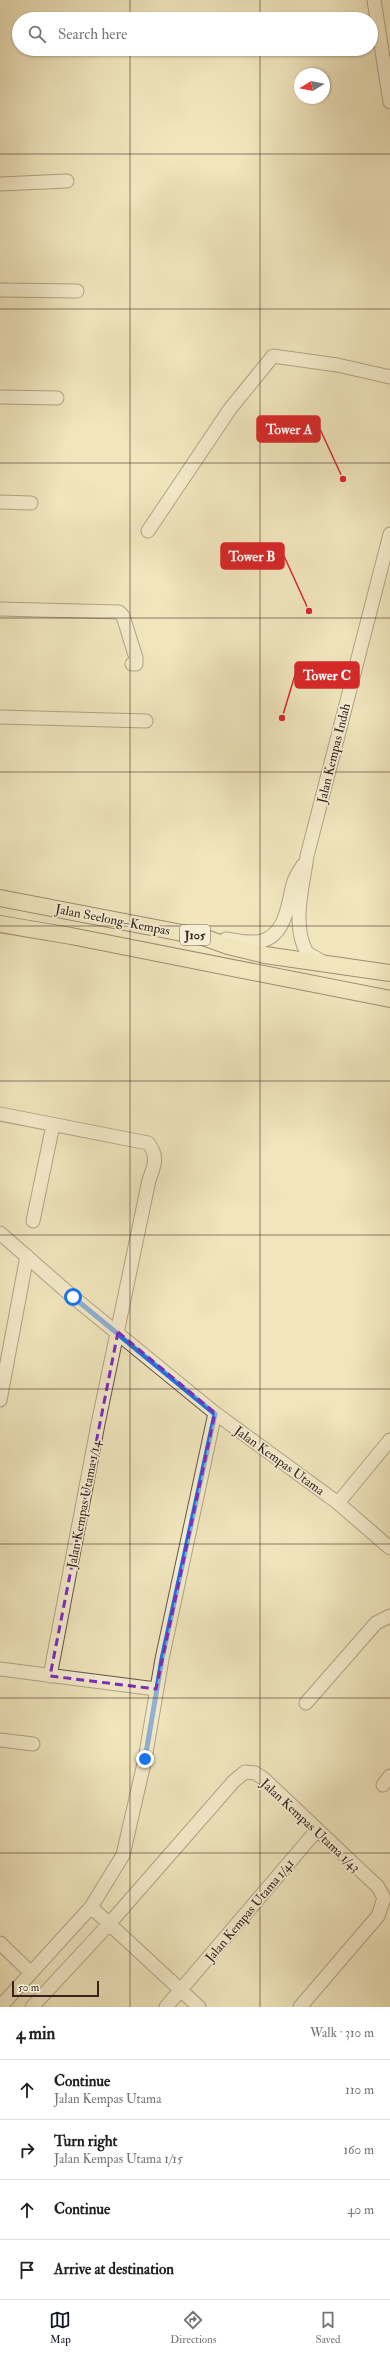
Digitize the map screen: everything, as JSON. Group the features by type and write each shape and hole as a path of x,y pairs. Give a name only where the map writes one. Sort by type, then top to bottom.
{"main road":[{"name":"Jalan Seelong–Kempas","path":"0,898 203,937 228,946 265,955 390,973"},
{"name":"Jalan Seelong–Kempas","path":"0,924 71,936 390,999"},
{"path":"0,934 71,936"}],"street":[{"path":"374,0 376,12"},
{"path":"378,26 390,102"},
{"path":"0,184 67,182"},
{"path":"0,290 77,291"},
{"path":"148,531 191,470 230,409 273,356 336,365 390,377"},
{"path":"0,397 57,398"},
{"path":"0,502 31,502"},
{"name":"Jalan Kempas Indah","path":"307,856 390,534"},
{"path":"0,609 119,612 123,616 136,658 136,664 132,664"},
{"path":"0,717 146,721"},
{"path":"203,937 248,942 261,941 270,938 284,918 294,882 307,856"},
{"path":"307,856 300,916 302,941 311,957 334,966"},
{"name":"Jalan Kempas Utama 1/14","path":"0,1114 148,1144 153,1149 156,1161 149,1180 98,1424 50,1676"},
{"path":"33,1221 53,1125"},
{"name":"Jalan Kempas Utama","path":"0,1233 73,1297 118,1332 215,1414 338,1503 390,1548"},
{"path":"0,1400 26,1256"},
{"path":"0,2007 90,1908 108,1882 122,1856 145,1759 156,1689 215,1414"},
{"path":"338,1503 390,1440"},
{"path":"306,1703 376,1623 383,1618 390,1616"},
{"path":"0,1669 156,1689"},
{"path":"0,1740 33,1744"},
{"name":"Jalan Kempas Utama 1/43","path":"109,1924 234,1781 245,1772 255,1773 263,1778 378,1887 384,1898 378,1916 300,2007"},
{"name":"Jalan Kempas Utama 1/41","path":"166,2007 317,1830"},
{"path":"90,1908 199,2007"},
{"path":"32,2007 109,1924"},
{"path":"0,1943 31,1973"}],"highlighted area":[{"path":"118,1332 215,1413 156,1689 50,1676"}],"place":[{"name":"Tower A","path":"343,479"},
{"name":"Tower B","path":"309,611"},
{"name":"Tower C","path":"282,718"}],"route":[{"path":"73,1297 118,1332 215,1414 162,1659 145,1759"}]}
